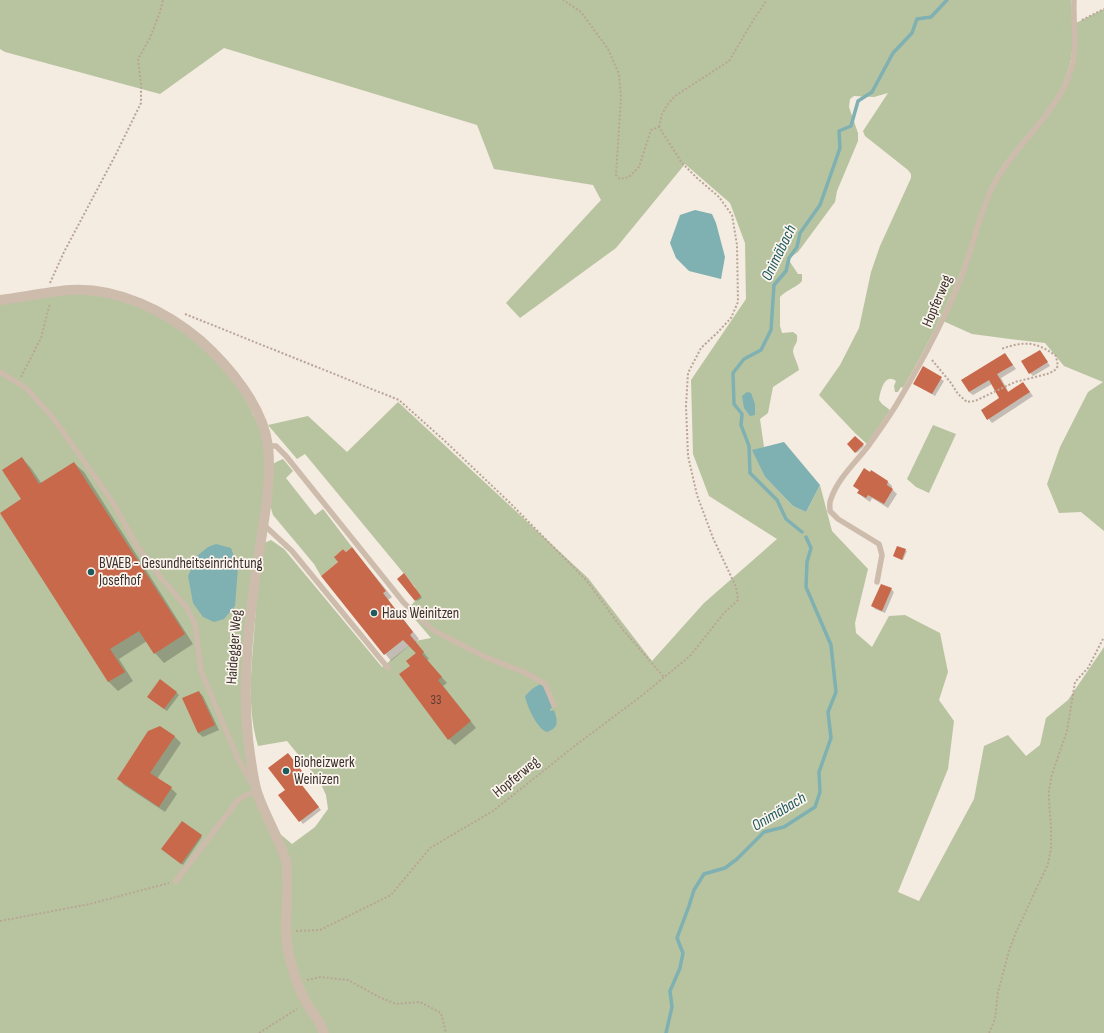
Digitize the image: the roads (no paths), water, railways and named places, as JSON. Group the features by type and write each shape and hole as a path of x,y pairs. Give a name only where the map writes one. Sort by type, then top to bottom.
{"street":[{"name":"Haidegger Weg","path":"0,300 72,290 111,294 139,303 179,324 204,344 236,378 257,412 268,446 268,483 255,579 246,665 248,739 257,793 280,843 286,863 287,932 289,954 297,981 307,1003 324,1033"}],"lane":[{"name":"Hopferweg","path":"877,582 882,555 879,544 838,519 830,511 830,499 841,479 869,445 890,414 945,317 997,178 1014,153 1046,114 1064,86 1073,63 1074,0"},
{"path":"0,372 26,388 68,437 112,501 137,546 161,578 187,608 195,624 202,671 238,759 257,793 248,794 238,800 176,881"},
{"path":"268,446 276,446 286,456 404,603 433,630 483,656 526,674 545,684 554,705"},
{"path":"263,524 292,550 388,668"}],"water":[{"path":"695,210 712,214 716,223 725,257 721,279 689,271 676,258 670,243 680,215"},
{"path":"747,392 751,393 755,404 755,415 750,416 744,408 742,396"},
{"path":"784,442 820,485 806,512 793,506 765,477 752,450"},
{"path":"216,544 231,548 238,568 235,606 224,619 214,622 203,617 193,603 188,576 197,556 208,547"},
{"path":"540,684 544,685 552,708 550,711 554,710 557,721 556,726 547,732 543,730 536,722 530,711 525,696"}],"waterway":[{"name":"Onimäbach","path":"802,532 786,519 777,500 750,473 749,446 741,425 742,414 734,404 733,373 744,359 761,350 771,330 774,285 786,271 789,258 797,247 800,233 820,205 840,148 839,131 851,126 858,101 872,92 893,53 912,33 917,19 931,17 947,0"},
{"name":"Onimäbach","path":"666,1033 672,1007 670,991 680,968 683,953 677,938 694,890 704,874 725,868 737,859 764,832 784,827 815,807 820,792 819,772 831,738 828,712 836,692 831,645 806,587 807,562 811,548 806,537"}],"place":[{"name":"BVAEB - Gesundheitseinrichtung Josefhof","path":"91,572"},
{"name":"Haus Weinitzen","path":"374,613"},
{"name":"Bioheizwerk Weinizen","path":"286,771"}]}
